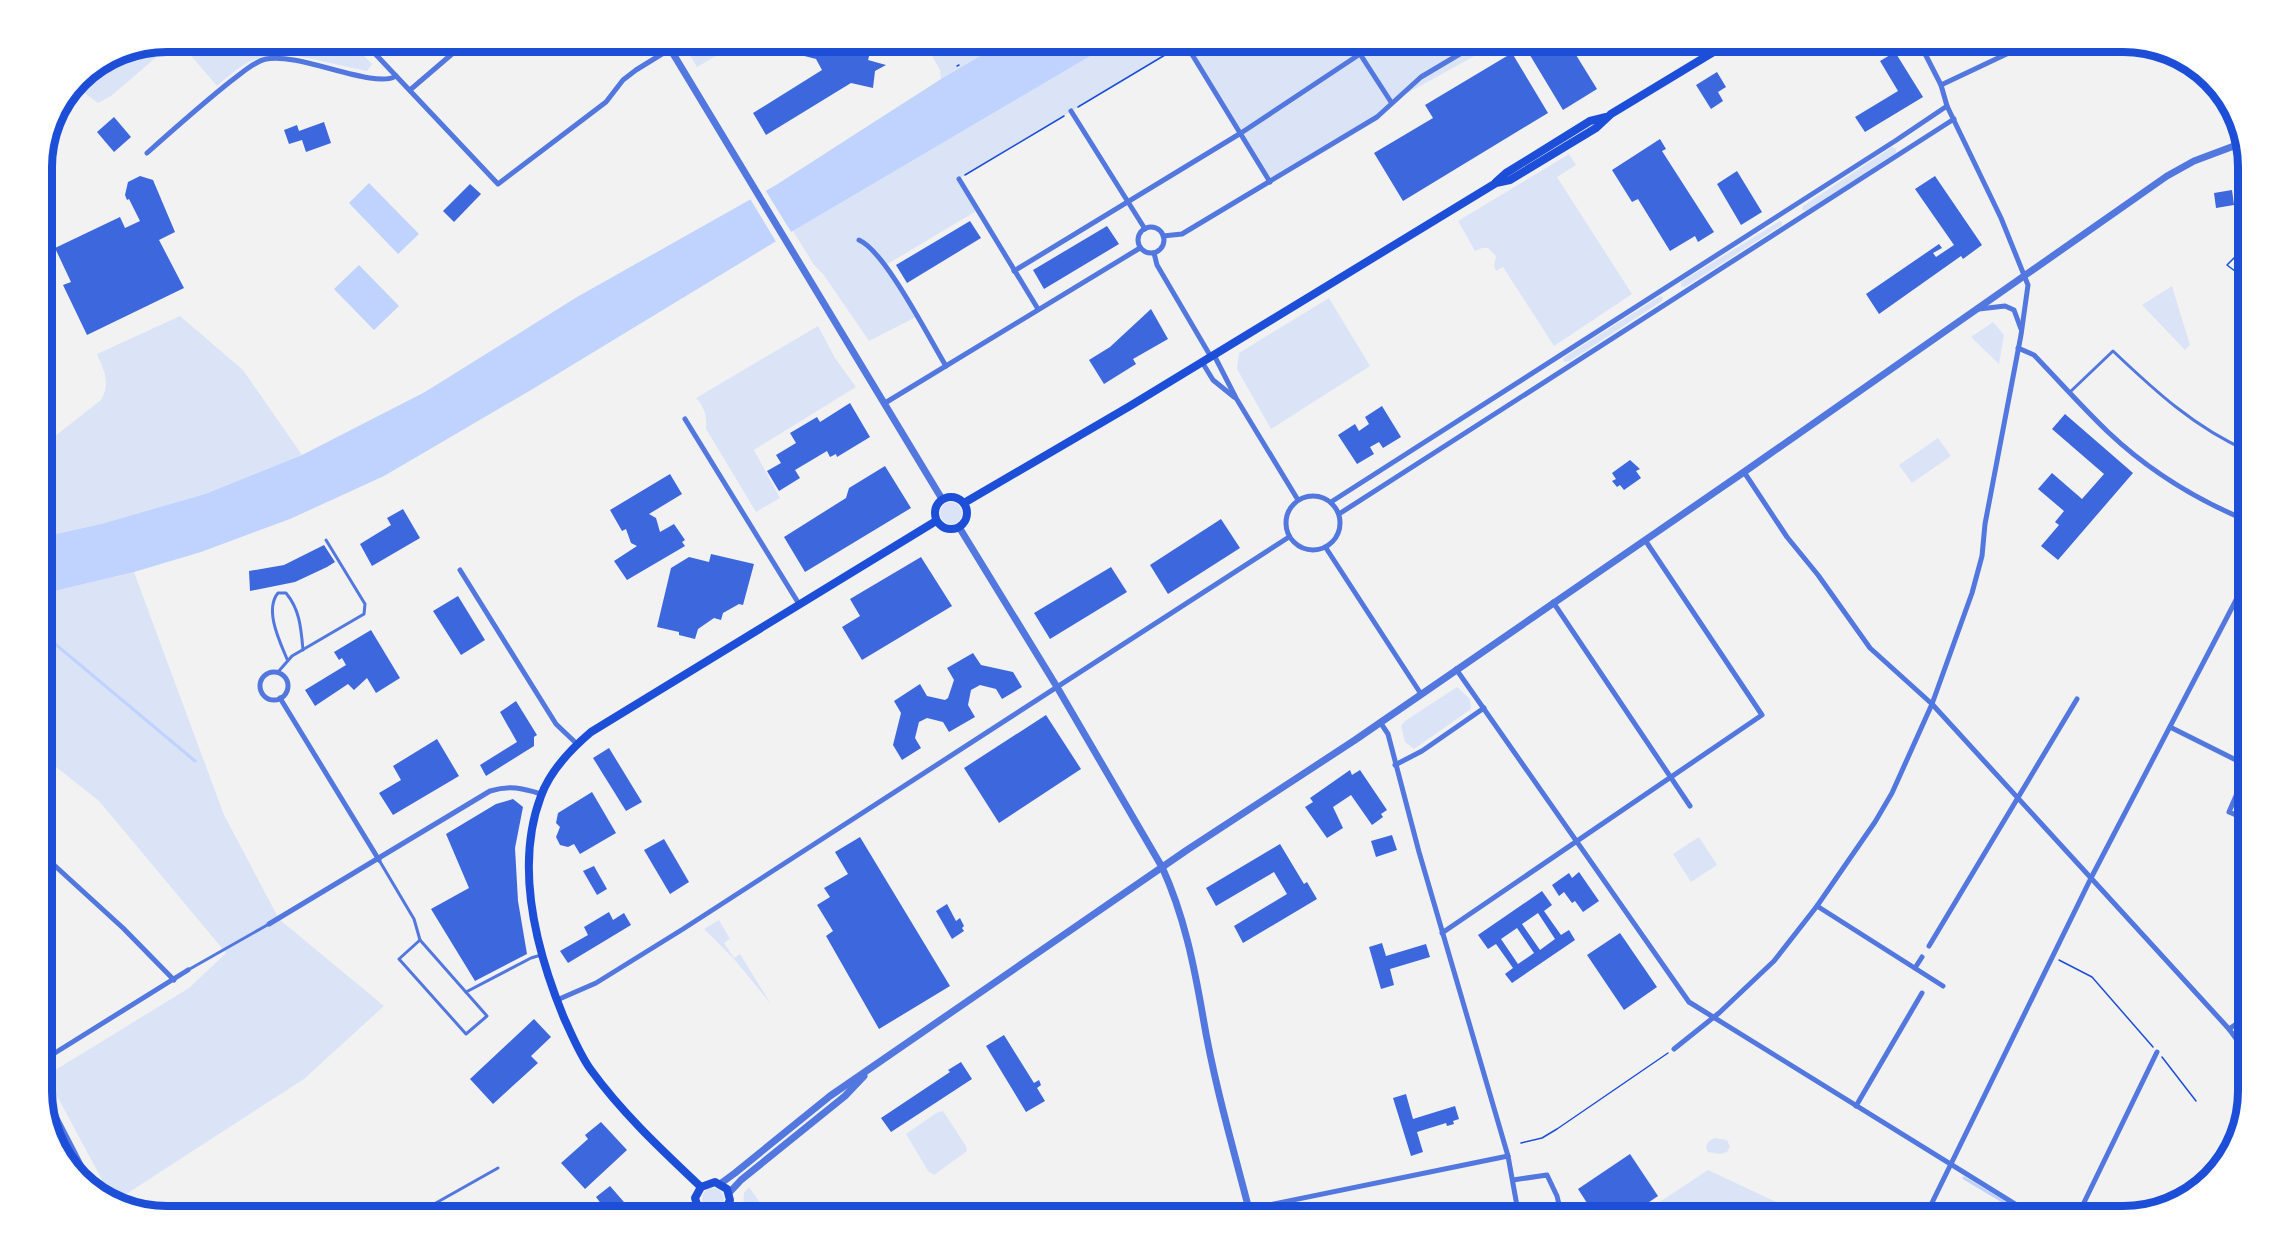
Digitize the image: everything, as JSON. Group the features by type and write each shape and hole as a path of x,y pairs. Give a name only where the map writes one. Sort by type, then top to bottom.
{"main road":[{"path":"964,503 1212,356 1496,183 1510,180 1596,128 1608,116 1714,52"},
{"path":"952,497 964,503 967,514 963,524 959,527 944,528 936,521 934,516 936,506 942,499 952,497"},
{"path":"701,1187 617,1102 590,1069 571,1035 556,1000 541,955 532,912 529,851 534,815 541,794 552,774 577,744 606,722 936,521"},
{"path":"696,1207 695,1198 701,1187 710,1182 720,1184 729,1193 729,1207"}],"street":[{"path":"373,52 498,184 606,102 623,80 665,52"},
{"path":"410,90 454,52"},
{"path":"672,52 942,499"},
{"path":"1191,52 1270,182"},
{"path":"1163,236 1182,234 1377,117 1421,77 1463,52"},
{"path":"1674,1048 1713,1017 1774,961 1817,906 1892,793 1932,704 1972,593 1982,556 1985,524 2028,291 2026,275 1947,106 1941,85 1923,52"},
{"path":"1941,85 2010,52"},
{"path":"1014,271 1241,133 1360,54 1391,102"},
{"path":"147,153 208,99 243,72 265,60 281,58 297,60 357,75 389,80 396,76"},
{"path":"1330,502 1947,106"},
{"path":"1071,111 1145,229"},
{"path":"1339,514 1954,119"},
{"path":"1895,141 1902,154"},
{"path":"720,1184 823,1101 1162,867 1380,722 1744,472 2168,176 2194,161 2235,145"},
{"path":"959,179 1038,309"},
{"path":"1787,210 1795,223"},
{"path":"1140,248 1139,236 1145,229 1156,228 1163,236 1163,244 1154,253"},
{"path":"859,240 871,247 885,265 946,366"},
{"path":"885,403 1140,248"},
{"path":"1140,248 1154,253"},
{"path":"1154,253 1157,265 1298,500"},
{"path":"1670,285 1677,297"},
{"path":"1979,309 2005,306 2014,310 2021,333"},
{"path":"2018,348 2034,355 2109,433 2153,468 2212,506 2237,517"},
{"path":"1202,362 1213,380 1236,398"},
{"path":"1549,363 1557,375"},
{"path":"685,419 799,604"},
{"path":"1429,439 1437,452"},
{"path":"1744,472 1787,537 1818,575 1870,648 1932,704 2238,1041"},
{"path":"1311,496 1325,498 1330,502 1339,514 1337,537 1326,548 1314,551 1302,549 1289,537 1285,524 1292,505 1298,500 1311,496"},
{"path":"959,527 1057,687 1162,867 1174,895 1194,961 1202,1015 1249,1207"},
{"path":"556,1000 596,983 663,941 1289,537"},
{"path":"1442,933 1762,714 1645,540"},
{"path":"1326,548 1421,694"},
{"path":"460,570 556,724 577,744"},
{"path":"1930,1207 2091,878 2237,597"},
{"path":"1553,602 1690,806"},
{"path":"1456,669 1689,1002 2020,1207"},
{"path":"268,672 278,672 284,675 288,682 287,692 280,698 272,700 265,697 259,687 263,676 268,672"},
{"path":"280,698 379,860"},
{"path":"1929,945 2077,699"},
{"path":"1395,765 1422,751 1484,708"},
{"path":"1380,722 1388,734 1442,933 1508,1156 1517,1207"},
{"path":"2170,727 2238,762"},
{"path":"269,924 379,860 490,791 507,786 520,787 541,794"},
{"path":"2238,791 2229,812 2238,816"},
{"path":"53,863 123,928 174,980"},
{"path":"1817,906 1943,986"},
{"path":"1915,968 1922,957"},
{"path":"53,1055 188,970"},
{"path":"1856,1106 1922,993"},
{"path":"2229,1029 2238,1023"},
{"path":"2082,1207 2157,1052"},
{"path":"729,1193 845,1096 874,1066"},
{"path":"55,1115 83,1169"},
{"path":"1277,1207 1508,1156"},
{"path":"1513,1180 1547,1175 1560,1207"}],"lane":[{"path":"2070,392 2113,351 2154,390 2191,419 2237,445"},
{"path":"278,672 288,660 364,614 365,604 326,540"},
{"path":"288,660 275,628 274,598 278,593 286,593 296,609 303,650"},
{"path":"379,860 414,919 420,940 487,1016 466,1034 399,959 420,940"},
{"path":"188,970 269,924"},
{"path":"466,992 541,955"},
{"path":"429,1207 498,1168"}],"path":[{"path":"2237,255 2227,265 2237,273"},
{"path":"2053,957 2092,977 2196,1101"},
{"path":"1521,1143 1542,1138 1557,1130 1674,1048"}],"shaded area":[{"path":"162,52 111,96 98,103 82,91 92,81 124,61"},
{"path":"188,52 360,52 372,64 367,71 284,53 247,63 217,86"},
{"path":"688,52 723,52 697,67"},
{"path":"930,52 987,52 941,79 940,70"},
{"path":"1097,52 1170,52 959,179 978,210 886,265 916,317 869,341 823,274 814,265 793,231"},
{"path":"1191,52 1482,52 1391,102 1377,117 1270,182"},
{"path":"1892,147 1896,149 1896,153 1806,211 1802,210 1803,206"},
{"path":"1569,154 1576,165 1557,177 1632,294 1554,346 1503,267 1496,271 1494,266 1496,256 1488,248 1475,251 1458,221"},
{"path":"1780,221 1782,225 1685,287 1681,286 1681,282"},
{"path":"2172,286 2190,345 2185,350 2142,305"},
{"path":"1660,296 1663,297 1662,301 1570,361 1564,362 1563,359 1566,356"},
{"path":"1329,298 1370,366 1271,429 1237,369 1239,353"},
{"path":"180,316 243,370 302,455 205,494 101,524 53,535 53,438 101,400 106,382 97,354"},
{"path":"1993,322 2004,335 1999,364 1971,337"},
{"path":"818,326 835,358 856,387 754,450 780,498 756,512 706,429 705,412 696,398"},
{"path":"1938,438 1951,456 1912,483 1899,465"},
{"path":"951,502 959,505 962,513 959,521 951,524 943,521 940,513 943,505"},
{"path":"134,572 224,815 279,919 384,1006 304,1079 122,1197 107,1189 53,1088 53,1071 189,988 226,953 99,801 53,765 53,591"},
{"path":"1457,687 1470,699 1471,709 1414,749 1405,742 1401,726 1405,721"},
{"path":"1699,837 1717,865 1691,882 1673,854"},
{"path":"719,920 730,939 724,943 734,958 740,954 771,1004 734,959 704,929"},
{"path":"943,1111 967,1151 934,1175 928,1171 906,1134"},
{"path":"1714,1138 1727,1140 1730,1147 1727,1152 1720,1154 1708,1152 1706,1147 1708,1142"},
{"path":"1708,1170 1787,1207 1652,1207"},
{"path":"749,1187 763,1207 743,1207 744,1193"},
{"path":"713,1188 721,1191 723,1195 721,1207 705,1207 702,1199 705,1191"}],"water":[{"path":"987,52 1097,52 384,476 290,519 201,552 134,572 53,591 53,535 101,524 205,494 302,455 425,392 577,297 776,185"},
{"path":"369,183 419,234 398,254 349,203"},
{"path":"359,265 399,306 374,330 334,289"}],"pier":[{"path":"764,188 793,235 778,245 749,197"}],"building":[{"path":"789,52 870,52 868,60 886,65 875,71 873,88 851,83 766,135 753,113 822,70 816,59"},
{"path":"1528,52 1574,52 1597,89 1563,110"},
{"path":"1895,52 1923,97 1865,132 1855,117 1898,91 1880,61"},
{"path":"1512,53 1548,113 1403,201 1374,153 1433,118 1425,105"},
{"path":"1717,72 1726,87 1718,92 1723,101 1711,109 1696,85"},
{"path":"114,117 131,137 114,152 97,132"},
{"path":"324,122 331,143 306,152 302,140 289,144 284,130 297,125 299,131"},
{"path":"1660,139 1666,149 1662,151 1714,232 1698,242 1695,236 1670,251 1638,199 1632,202 1612,170"},
{"path":"1737,171 1762,212 1741,225 1717,184"},
{"path":"140,176 153,180 175,232 159,240 184,288 87,335 63,285 71,282 55,248 120,217 125,228 140,221 125,195 128,182"},
{"path":"1935,176 1982,245 1963,259 1961,256 1879,314 1866,294 1939,244 1942,248 1933,253 1936,257 1954,245 1915,189"},
{"path":"470,184 481,194 454,222 443,211"},
{"path":"2232,190 2234,205 2216,208 2214,193"},
{"path":"970,221 981,238 907,283 896,265"},
{"path":"1107,226 1119,244 1044,289 1033,270"},
{"path":"1151,309 1168,339 1133,359 1136,364 1104,384 1089,360 1110,347"},
{"path":"850,403 870,437 837,457 836,454 830,457 827,451 795,470 800,478 779,491 767,471 781,463 776,455 796,443 790,433 817,417 820,422"},
{"path":"1382,406 1401,437 1383,448 1379,442 1370,447 1374,454 1357,464 1338,435 1355,424 1359,431 1369,424 1365,417"},
{"path":"2065,414 2133,473 2058,560 2041,546 2059,525 2055,522 2064,511 2038,489 2052,473 2082,499 2104,474 2052,429"},
{"path":"1630,460 1640,469 1636,471 1641,478 1624,490 1612,481 1616,479 1612,473"},
{"path":"885,466 911,508 805,572 784,537 846,498 849,488"},
{"path":"670,474 682,494 649,514 656,518 660,532 674,524 685,540 682,542 685,546 627,580 614,561 637,546 631,543 626,529 622,531 610,510"},
{"path":"403,509 420,538 372,566 360,544 391,525 387,518"},
{"path":"1221,519 1240,548 1168,594 1150,565"},
{"path":"324,545 335,562 327,567 295,582 250,591 249,571 284,565"},
{"path":"711,554 754,564 743,605 739,604 723,613 721,620 714,618 698,629 695,639 679,635 679,632 657,627 671,568 689,557 709,562"},
{"path":"921,557 952,606 862,660 842,627 860,616 850,599"},
{"path":"1111,567 1127,592 1050,639 1034,613"},
{"path":"458,596 485,640 461,655 433,611"},
{"path":"371,630 400,678 376,693 367,678 354,690 348,684 315,706 305,690 346,665 342,658 339,660 334,652"},
{"path":"973,653 981,665 1013,672 1022,687 1002,699 996,689 980,685 971,690 968,705 975,717 949,732 943,722 927,718 919,722 915,738 921,748 902,760 893,745 901,713 894,701 920,684 927,696 945,700 948,698 954,680 947,668"},
{"path":"516,701 537,735 534,737 534,746 486,776 480,765 517,742 500,712"},
{"path":"1046,715 1081,769 999,823 964,768"},
{"path":"437,739 459,776 393,815 379,793 401,780 393,766"},
{"path":"609,748 642,802 626,811 593,758"},
{"path":"1350,770 1352,775 1360,770 1387,810 1381,814 1383,817 1372,825 1351,795 1333,807 1343,828 1327,838 1305,807 1313,802 1310,798"},
{"path":"592,792 616,833 580,854 574,844 568,847 560,845 556,837 560,827 556,823 558,813"},
{"path":"513,799 523,807 515,848 518,901 527,954 475,981 431,909 469,888 446,834 496,804"},
{"path":"1392,835 1397,850 1376,857 1371,841"},
{"path":"860,837 950,986 879,1029 826,936 833,931 817,905 830,897 824,888 848,874 835,852"},
{"path":"664,839 689,882 670,894 644,850"},
{"path":"1280,844 1304,884 1307,882 1317,899 1243,943 1234,926 1287,894 1274,872 1216,906 1206,888"},
{"path":"594,866 607,889 597,895 583,871"},
{"path":"1579,872 1599,901 1583,912 1564,892 1559,896 1552,885 1569,873 1572,878"},
{"path":"1542,891 1552,905 1544,911 1561,935 1569,930 1575,940 1512,983 1505,974 1513,968 1496,944 1488,949 1478,935","holes":["1538,913 1555,939 1540,950 1522,924","1517,928 1534,953 1518,964 1501,939"]},
{"path":"947,904 956,921 960,918 964,926 962,928 964,931 952,939 936,911"},
{"path":"609,912 613,920 624,913 631,925 568,963 560,951 588,935 584,927"},
{"path":"1620,933 1657,987 1624,1010 1587,955"},
{"path":"1382,943 1386,956 1426,944 1430,957 1390,969 1394,985 1381,989 1369,947"},
{"path":"534,1019 551,1037 531,1056 538,1063 493,1104 470,1079"},
{"path":"1004,1035 1034,1083 1039,1080 1041,1085 1037,1088 1045,1101 1026,1112 986,1046"},
{"path":"961,1062 972,1079 891,1132 881,1118 950,1072 948,1070"},
{"path":"1406,1094 1413,1119 1455,1106 1459,1119 1453,1121 1454,1124 1447,1126 1446,1123 1417,1132 1423,1152 1411,1156 1393,1098"},
{"path":"601,1122 627,1150 585,1189 561,1163 588,1139 585,1135"},
{"path":"1630,1154 1658,1196 1642,1207 1590,1207 1578,1189"},
{"path":"610,1186 628,1207 600,1207 602,1205 596,1197"}],"waterway":[{"path":"53,642 195,761"},
{"path":"1964,1178 2012,1207"}]}
